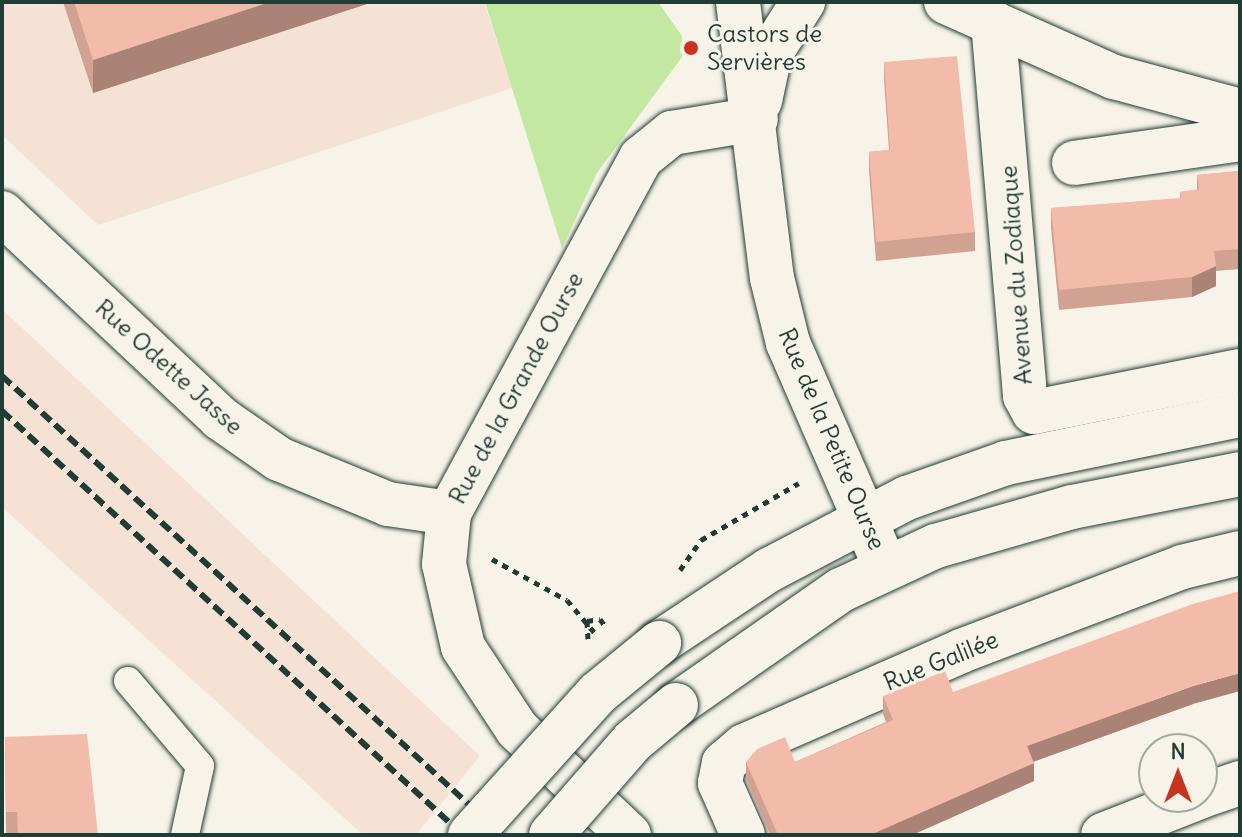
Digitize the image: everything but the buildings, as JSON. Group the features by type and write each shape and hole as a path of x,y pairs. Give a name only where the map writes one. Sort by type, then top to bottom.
{"street":[{"name":"Rue de la Petite Ourse","path":"738,2 782,317 861,516 886,568"},
{"name":"Rue de la Petite Ourse","path":"756,119 770,54 803,2"},
{"path":"946,2 1114,77 1240,111"},
{"name":"Avenue du Zodiaque","path":"993,22 1025,396 1034,412 1240,371"},
{"name":"Rue de la Grande Ourse","path":"447,528 641,158 672,133 756,119"},
{"path":"1074,163 1240,139"},
{"name":"Rue Odette Jasse","path":"2,213 220,418 279,459 447,528"},
{"path":"470,835 598,693 659,643 861,516 1006,463 1240,415"},
{"path":"551,835 633,741 676,705 754,645 886,568 1072,507 1240,474"},
{"path":"447,528 444,564 463,647 517,729 629,835"},
{"name":"Rue Galilée","path":"743,835 720,783 724,763 744,746 961,651 1182,567 1240,553"},
{"path":"1218,791 1240,783"},
{"path":"1122,831 1164,813"}],"lane":[{"path":"128,681 200,766 185,835"}],"path":[{"path":"670,585 701,540 838,460"},
{"path":"447,528 520,569 567,600 590,631 605,629 600,619 587,621"}],"shaded area":[{"path":"2,2 484,2 512,88 98,225 2,135"},
{"path":"2,309 480,756 416,835 363,835 2,507"}],"green space":[{"path":"485,2 658,2 682,36 682,57 597,173 562,248"}],"railway":[{"path":"2,376 502,835"},
{"path":"2,411 463,835"}],"place":[{"name":"Castors de Servières","path":"691,48"}]}
